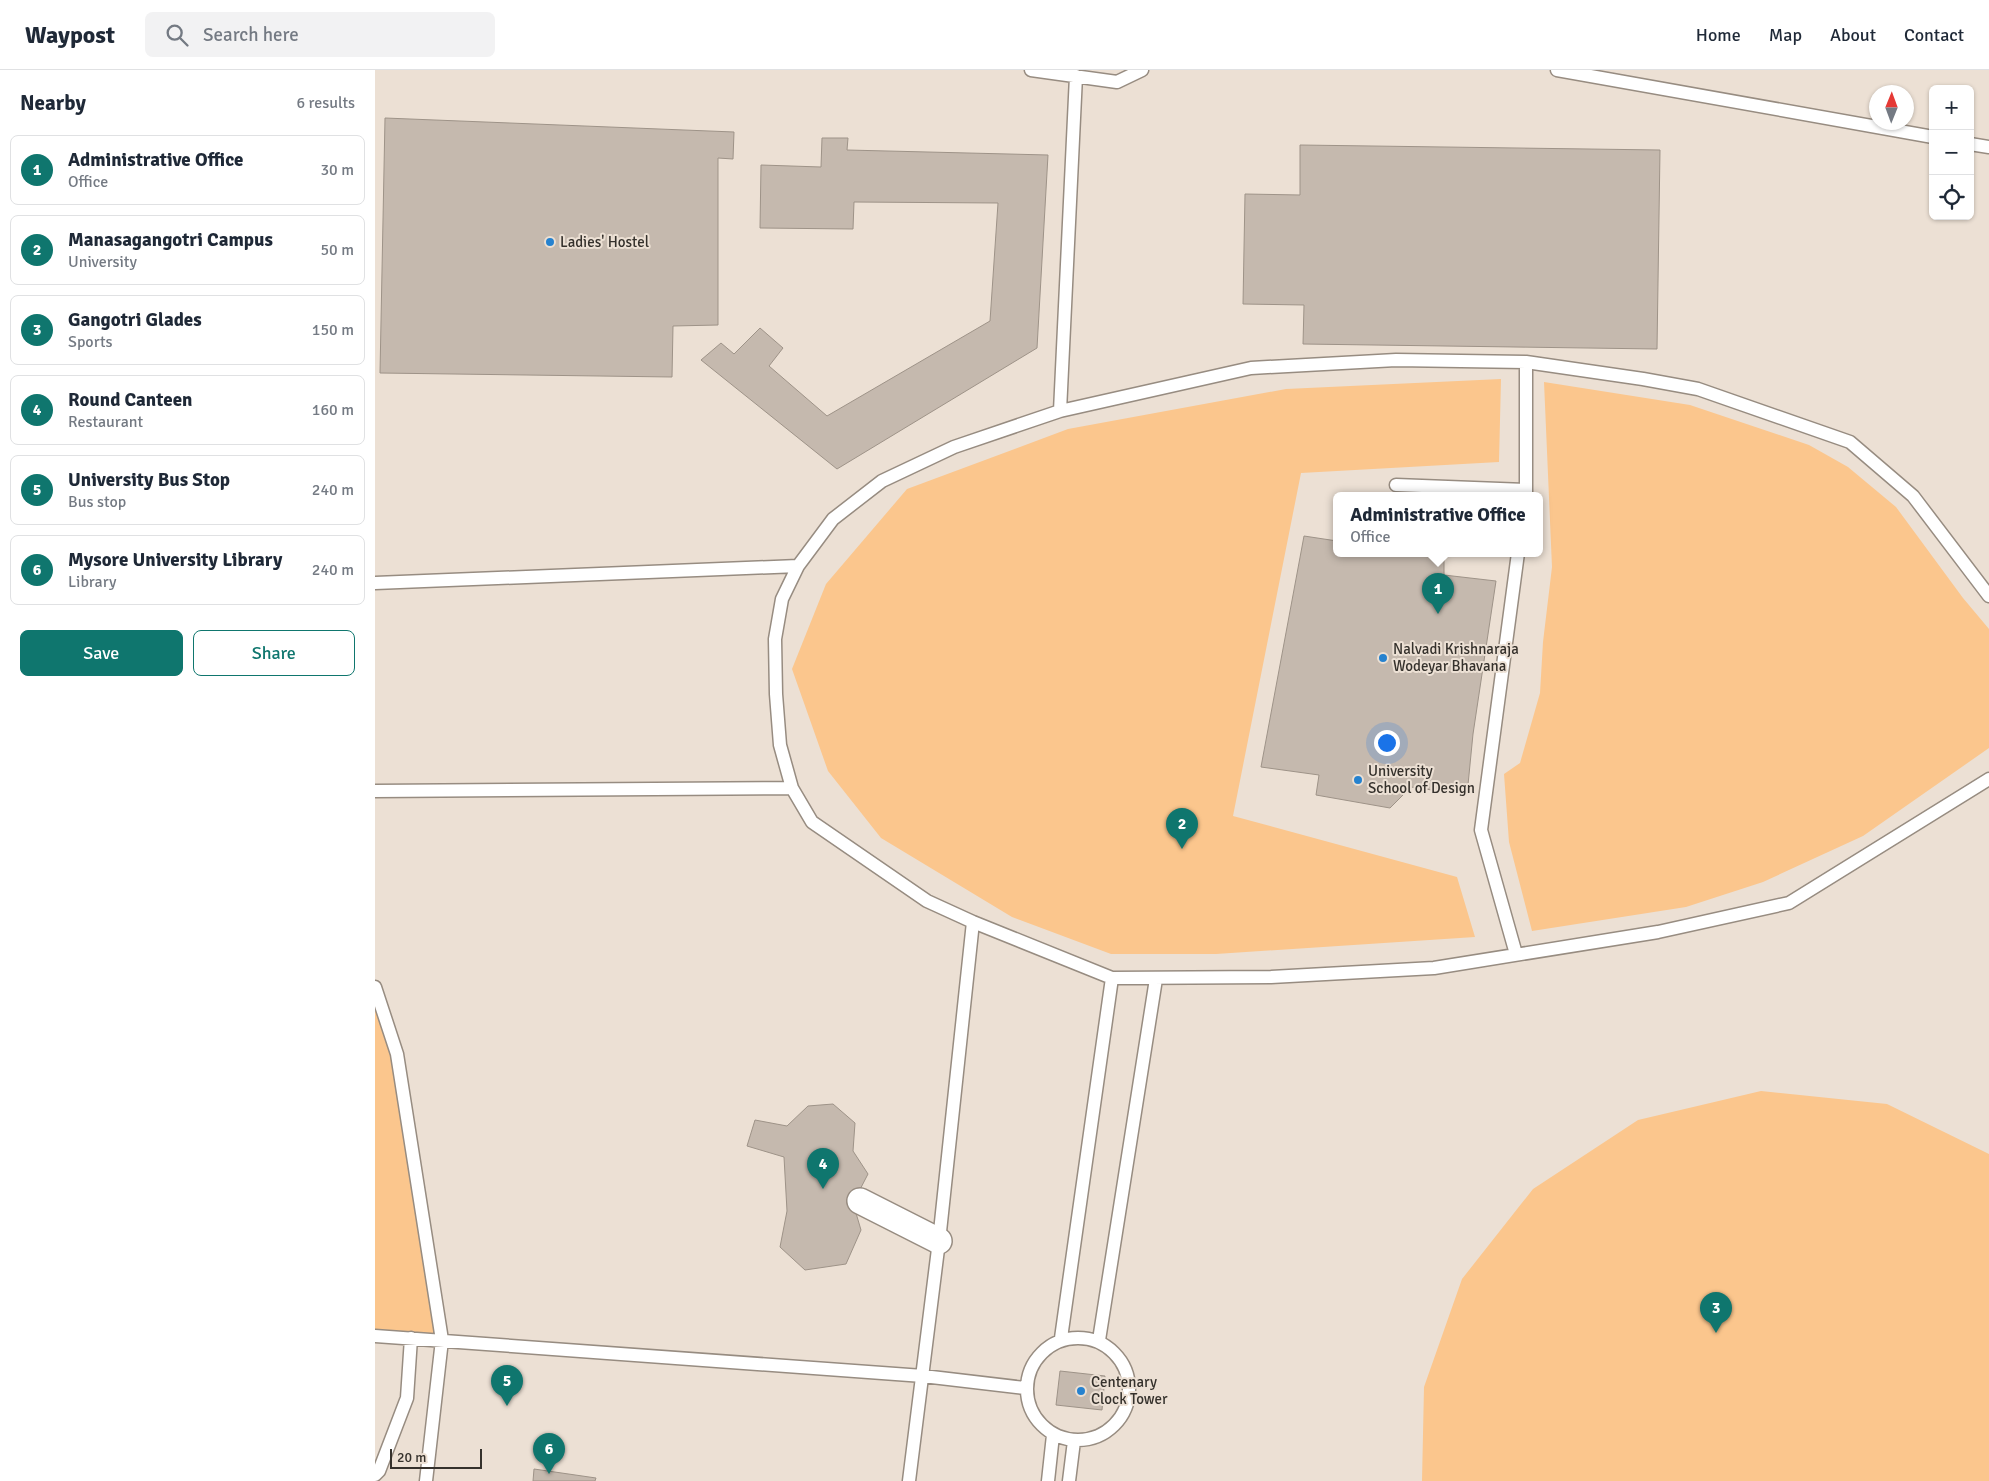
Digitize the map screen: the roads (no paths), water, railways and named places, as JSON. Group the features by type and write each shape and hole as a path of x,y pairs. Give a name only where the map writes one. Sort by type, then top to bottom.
{"street":[{"path":"860,1201 939,1241"}],"lane":[{"path":"1031,70 1117,82 1141,70"},
{"path":"1557,70 1929,136"},
{"path":"1060,412 1076,76"},
{"path":"1974,145 1989,148"},
{"path":"1989,596 1913,496 1850,442 1698,389 1643,379 1525,362 1396,360 1251,368 1060,412 954,447 882,481 833,519 798,566 783,599 775,639 776,694 780,745 792,788 812,822 927,901 973,922 1112,978 1271,977 1434,968 1658,932 1789,903 1989,779"},
{"path":"1525,362 1526,492"},
{"path":"1396,485 1510,492"},
{"path":"1516,954 1481,830 1517,557"},
{"path":"375,583 798,566"},
{"path":"375,791 792,788"},
{"path":"909,1481 939,1241 973,922"},
{"path":"1061,1338 1112,978"},
{"path":"1099,1340 1156,979"},
{"path":"375,987 397,1054 442,1340 426,1481"},
{"path":"375,1336 923,1376 1025,1388"},
{"path":"375,1474 379,1471 407,1398 411,1338"},
{"path":"1061,1338 1099,1340 1122,1358 1131,1386 1125,1414 1103,1435 1074,1441 1053,1435 1032,1415 1025,1388 1035,1357 1061,1338"},
{"path":"1048,1481 1053,1435"},
{"path":"1069,1481 1074,1441"}],"place":[{"name":"Ladies' Hostel","path":"550,242"},
{"name":"Administrative Office","path":"1438,614"},
{"name":"Nalvadi Krishnaraja Wodeyar Bhavana","path":"1383,658"},
{"name":"University School of Design","path":"1358,780"},
{"name":"Manasagangotri Campus","path":"1182,849"},
{"name":"Round Canteen","path":"823,1189"},
{"name":"Gangotri Glades","path":"1716,1333"},
{"name":"Centenary Clock Tower","path":"1081,1391"},
{"name":"University Bus Stop","path":"507,1406"},
{"name":"Mysore University Library","path":"549,1474"}]}
